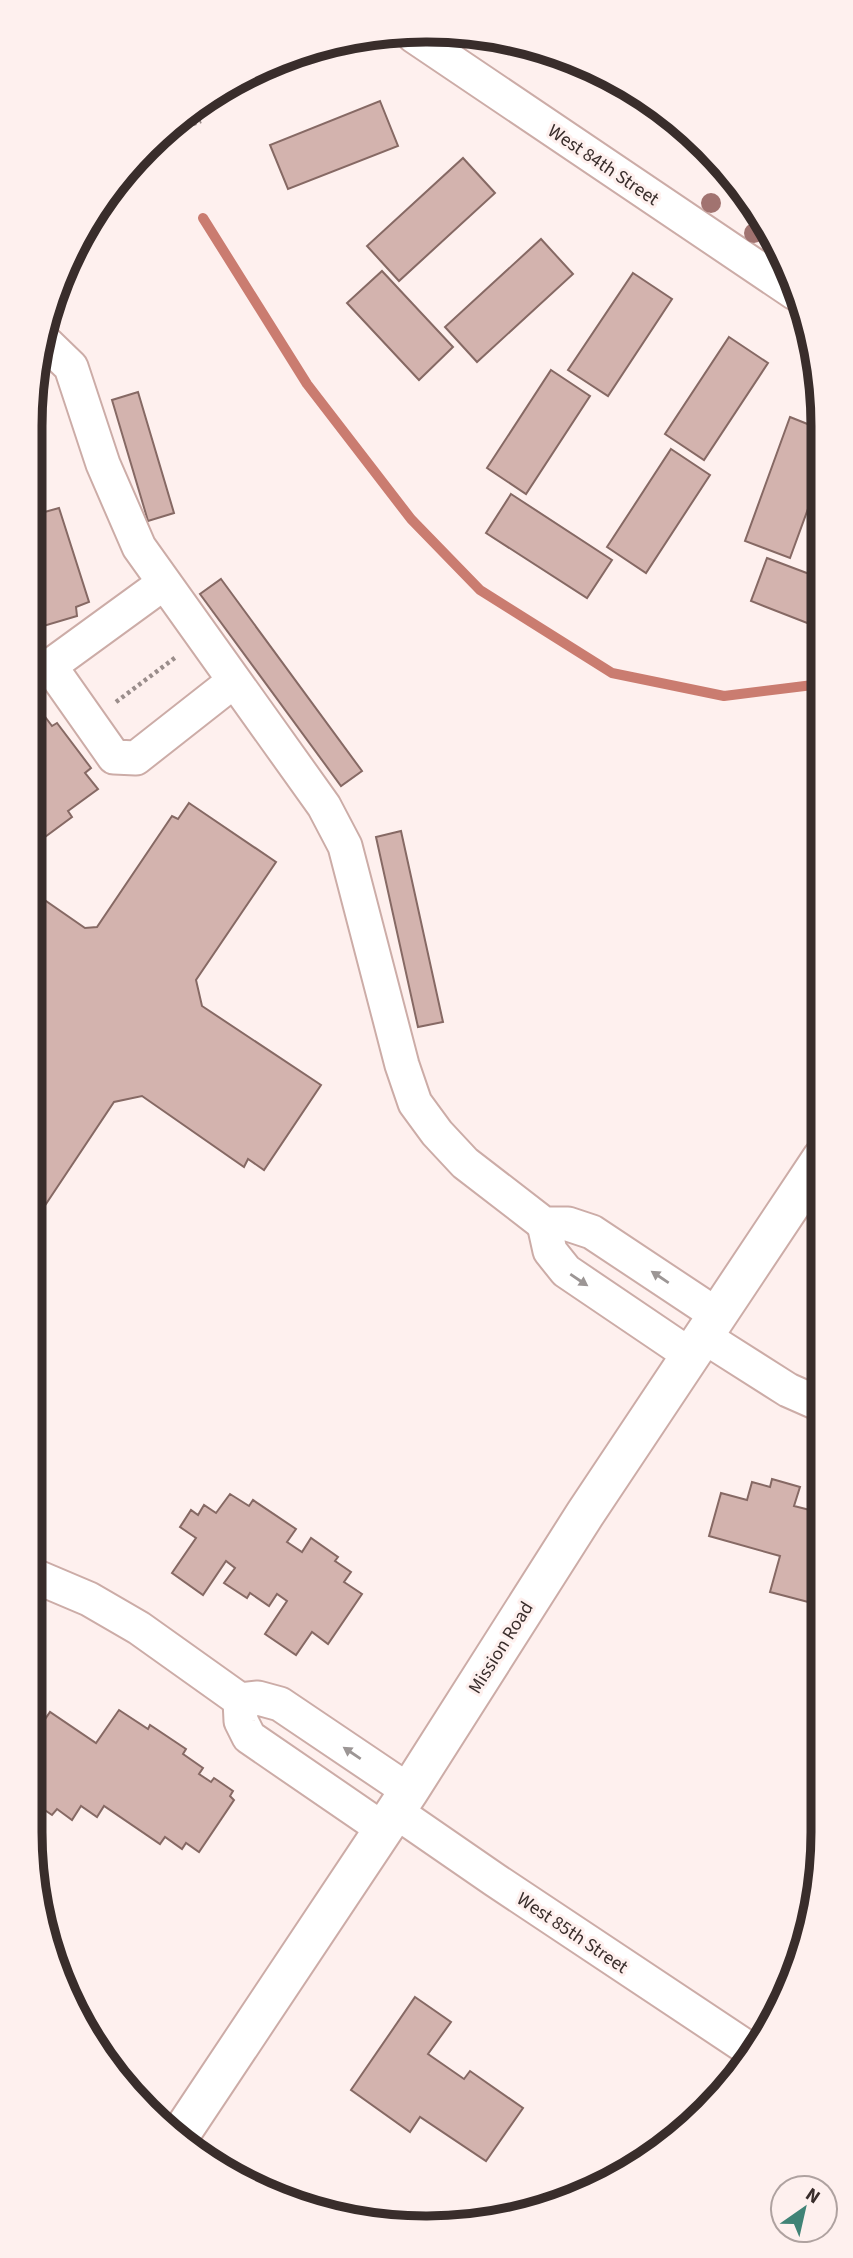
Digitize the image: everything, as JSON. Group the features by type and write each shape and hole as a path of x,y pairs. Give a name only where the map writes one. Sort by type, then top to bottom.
{"main road":[{"name":"Mission Road","path":"183,2130 811,1174"}],"street":[{"name":"West 84th Street","path":"423,42 785,286"},
{"path":"50,347 71,367 103,464 139,547 324,806 345,846 402,1065 415,1103 437,1133 465,1163 544,1224 568,1224 592,1232 703,1335"},
{"path":"42,672 164,583"},
{"path":"42,675 114,757 136,758 234,681"},
{"path":"544,1224 550,1251 566,1271 703,1335 788,1390 811,1400"},
{"path":"42,1579 89,1599 139,1628 240,1700 258,1698 280,1704 396,1810"},
{"path":"240,1700 241,1721 249,1737 396,1810"},
{"name":"West 85th Street","path":"396,1810 495,1880 745,2046"}],"path":[{"path":"185,127 201,121"},
{"path":"110,706 179,655"}],"building":[{"path":"380,101 398,146 288,189 270,145"},
{"path":"463,158 495,193 399,281 367,246"},
{"path":"541,239 573,274 477,362 445,327"},
{"path":"382,271 453,347 419,380 347,303"},
{"path":"633,273 672,299 608,396 568,370"},
{"path":"729,337 768,363 704,460 665,434"},
{"path":"551,370 590,396 526,494 487,468"},
{"path":"138,392 174,513 148,521 112,400"},
{"path":"790,417 811,425 811,501 790,558 745,541"},
{"path":"671,449 710,475 646,573 607,547"},
{"path":"511,494 612,560 587,598 486,533"},
{"path":"59,508 89,602 76,607 77,616 42,626 42,513"},
{"path":"767,558 811,575 811,624 751,601"},
{"path":"221,579 362,771 341,786 200,594"},
{"path":"42,713 52,726 57,723 91,768 85,773 98,789 68,811 72,817 42,839"},
{"path":"189,803 276,862 196,980 202,1006 321,1085 264,1170 248,1159 244,1167 142,1096 114,1102 42,1210 42,898 85,928 97,927 172,816 178,819"},
{"path":"401,831 443,1022 418,1027 376,837"},
{"path":"772,1479 800,1487 794,1506 811,1510 811,1603 770,1592 780,1556 709,1536 721,1493 747,1500 752,1482 770,1487"},
{"path":"230,1494 249,1506 253,1500 296,1529 287,1542 302,1552 311,1538 338,1557 335,1561 351,1572 344,1582 362,1594 328,1644 312,1632 296,1655 265,1634 287,1601 277,1594 269,1606 250,1593 247,1598 224,1583 235,1568 226,1561 203,1595 172,1573 196,1538 180,1527 191,1510 198,1515 204,1505 216,1513"},
{"path":"119,1710 148,1729 150,1725 186,1749 183,1754 203,1768 199,1774 211,1782 214,1778 233,1791 230,1796 234,1800 199,1852 186,1843 182,1849 165,1837 160,1844 104,1806 97,1817 81,1806 72,1820 57,1809 52,1815 42,1808 42,1724 50,1712 96,1743"},
{"path":"415,1997 451,2022 428,2054 464,2079 470,2071 523,2108 486,2161 420,2117 410,2132 351,2090"}],"waterway":[{"path":"203,218 307,384 411,519 480,590 612,673 724,696 811,685"}]}
